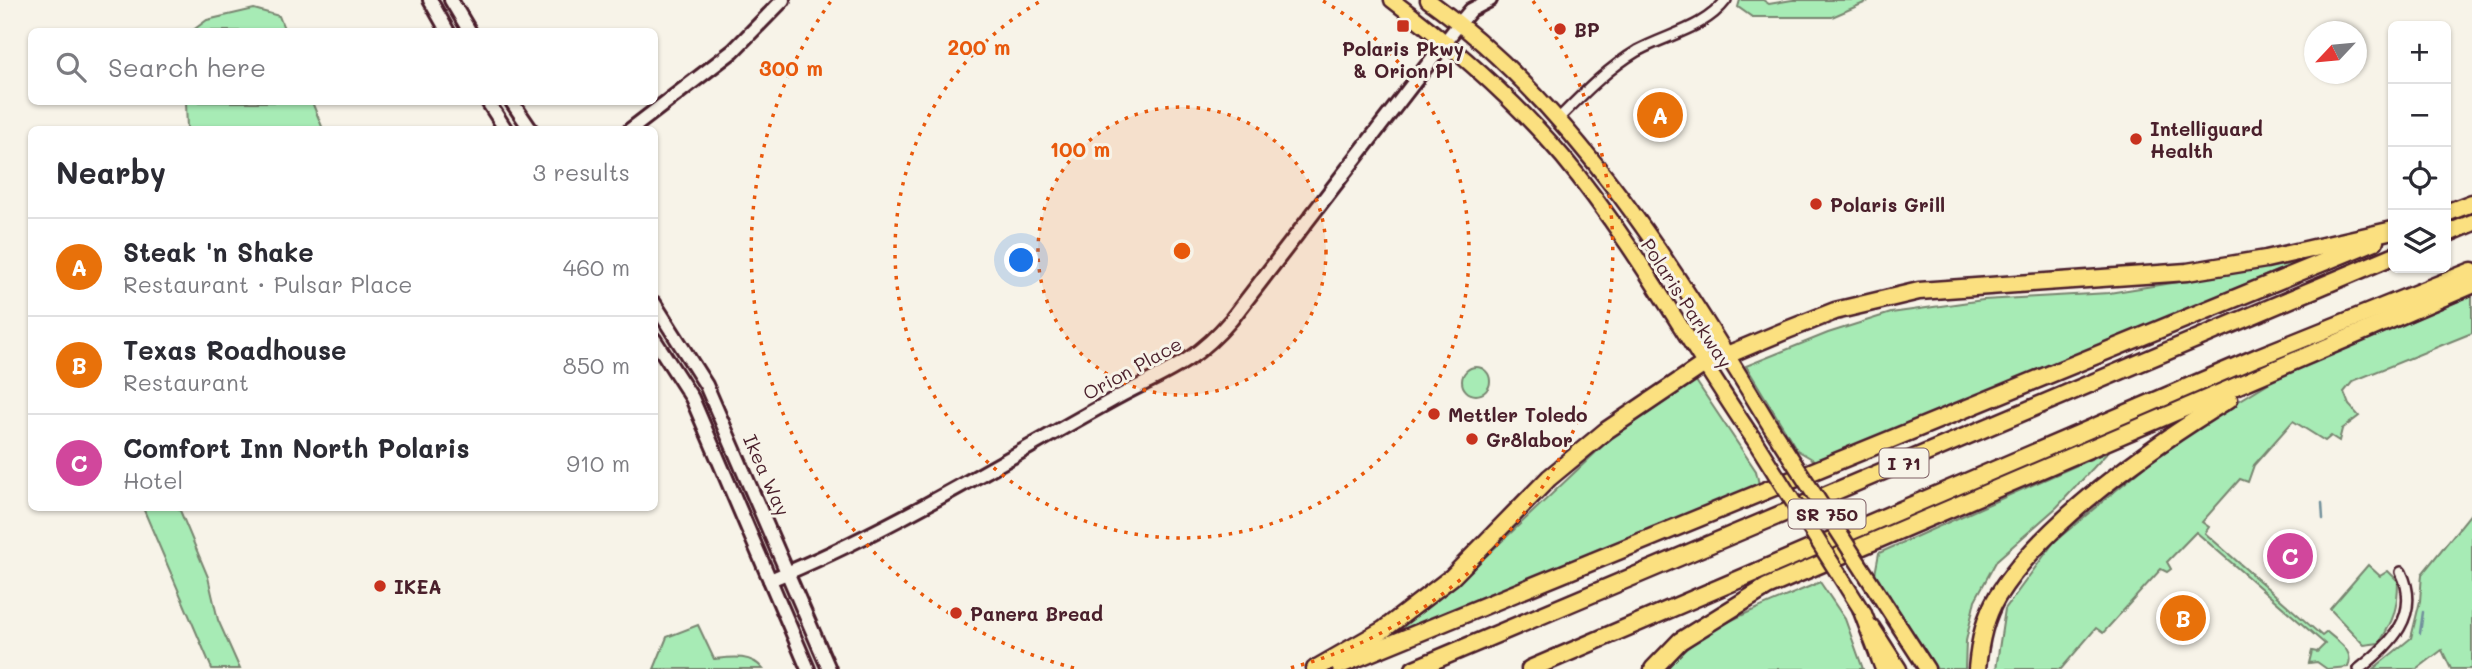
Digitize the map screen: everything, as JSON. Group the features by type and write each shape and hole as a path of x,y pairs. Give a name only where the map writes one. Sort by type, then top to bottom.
{"highway":[{"path":"2451,211 2472,203"},
{"path":"2451,232 2472,223"},
{"path":"1315,669 1383,630 1452,577 1549,478 1587,444 1703,365 1835,311 1919,291 2187,272 2266,259 2388,232"},
{"path":"1329,669 2388,233"},
{"name":"I 71","path":"1414,669 2388,258"},
{"name":"I 71","path":"1530,669 2258,357 2472,271"},
{"path":"1653,669 1680,641 1767,587 2472,285"},
{"path":"1977,669 1979,648 1996,599 2022,564 2086,501 2196,419 2319,352"},
{"path":"1862,611 1884,669"},
{"path":"1541,669 1577,649"}],"main road":[{"path":"430,0 446,28"},
{"path":"451,0 468,28"},
{"path":"635,126 733,51 783,0"},
{"name":"Polaris Parkway","path":"1392,0 1445,40 1528,119 1564,158 1645,270 1899,669"},
{"name":"Polaris Parkway","path":"1428,0 1505,64 1559,118 1606,177 1727,355 1927,669"},
{"name":"Orion Place","path":"769,580 892,524 1109,402 1174,370 1209,345 1473,5 1489,0"},
{"path":"490,105 503,126"},
{"path":"514,105 528,126"},
{"name":"Ikea Way","path":"658,309 706,385 830,669"},
{"name":"Ikea Way","path":"658,345 692,398 807,669"}],"street":[{"path":"1559,118 1620,62 1657,41 1695,26 1726,0"},
{"path":"2359,669 2383,650 2400,628 2408,596 2401,572"}],"green space":[{"path":"1740,0 1763,0 1769,4 1792,0 1871,0 1832,17 1752,17 1738,7"},
{"path":"254,9 279,16 284,28 196,28 207,20"},
{"path":"186,105 313,105 322,126 187,126"},
{"path":"2296,263 1819,463 1797,450 1746,366 1828,333 1891,313 1983,300 2109,293"},
{"path":"2472,295 2472,333 2353,381 2344,392 2349,405 2359,416 2342,429 2339,441 2331,436 2325,441 2293,421 2254,465 2248,482 2240,479 2202,522 2209,527 2205,533 2322,636 2327,632 2340,643 2349,656 2348,667 2327,669 2317,662 2309,663 2312,651 2317,652 2325,644 2196,532 2167,562 2171,569 2167,572 2161,569 2103,633 2096,628 2061,669 1996,669 2005,609 2054,542 2150,462 2201,424 2275,379"},
{"path":"1476,367 1486,371 1490,381 1486,391 1476,395 1466,391 1462,381 1466,371"},
{"path":"1696,381 1756,471 1759,484 1392,635 1483,559 1610,439"},
{"path":"2109,451 2057,507 1997,560 1975,600 1966,641 1965,669 1937,669 1875,574 1879,553"},
{"path":"144,511 180,511 208,577 218,620 240,669 212,669"},
{"path":"2472,512 2472,669 2451,669 2442,650 2417,669 2373,669 2411,638 2420,601 2422,574"},
{"path":"2368,565 2380,576 2388,571 2398,581 2398,591 2394,614 2379,643 2364,645 2330,609"},
{"path":"1820,582 1845,619 1863,669 1667,669 1698,640 1717,628"},
{"path":"698,625 714,659 747,659 763,669 654,669 667,637"}],"waterway":[{"path":"2322,503 2323,519"},
{"path":"2420,633 2423,612"}],"place":[{"name":"Polaris Pkwy & Orion Pl","path":"1403,26"},
{"name":"BP","path":"1560,29"},
{"name":"Steak 'n Shake","path":"1660,115"},
{"name":"Intelliguard Health","path":"2136,139"},
{"name":"Polaris Grill","path":"1816,204"},
{"name":"Mettler Toledo","path":"1434,414"},
{"name":"Gr8labor","path":"1472,439"},
{"name":"Comfort Inn North Polaris","path":"2290,556"},
{"name":"IKEA","path":"380,586"},
{"name":"Panera Bread","path":"956,613"},
{"name":"Texas Roadhouse","path":"2183,618"}]}
